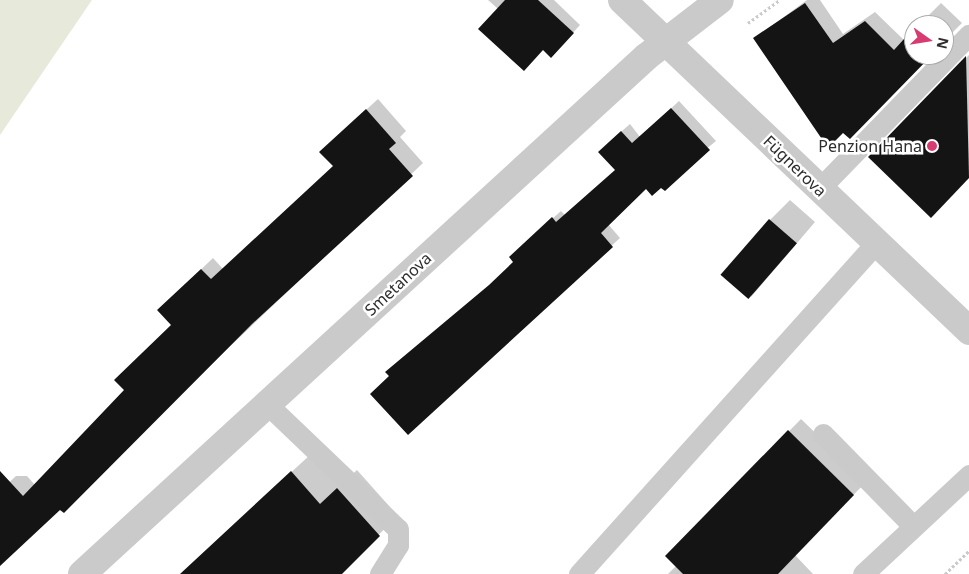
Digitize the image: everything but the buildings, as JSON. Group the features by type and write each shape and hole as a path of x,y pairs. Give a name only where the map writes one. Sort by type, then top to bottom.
{"street":[{"name":"Fügnerova","path":"622,0 875,244 969,331"},
{"name":"Smetanova","path":"82,574 666,42 720,0"}],"lane":[{"path":"819,189 969,35"},
{"path":"579,574 875,244"},
{"path":"268,404 398,529 398,546 380,574"},
{"path":"823,434 912,525"},
{"path":"862,574 912,525 969,475"}],"path":[{"path":"945,574 969,550"}],"shaded area":[{"path":"0,0 92,0 0,135"}],"place":[{"name":"Penzion Hana","path":"932,146"}]}
